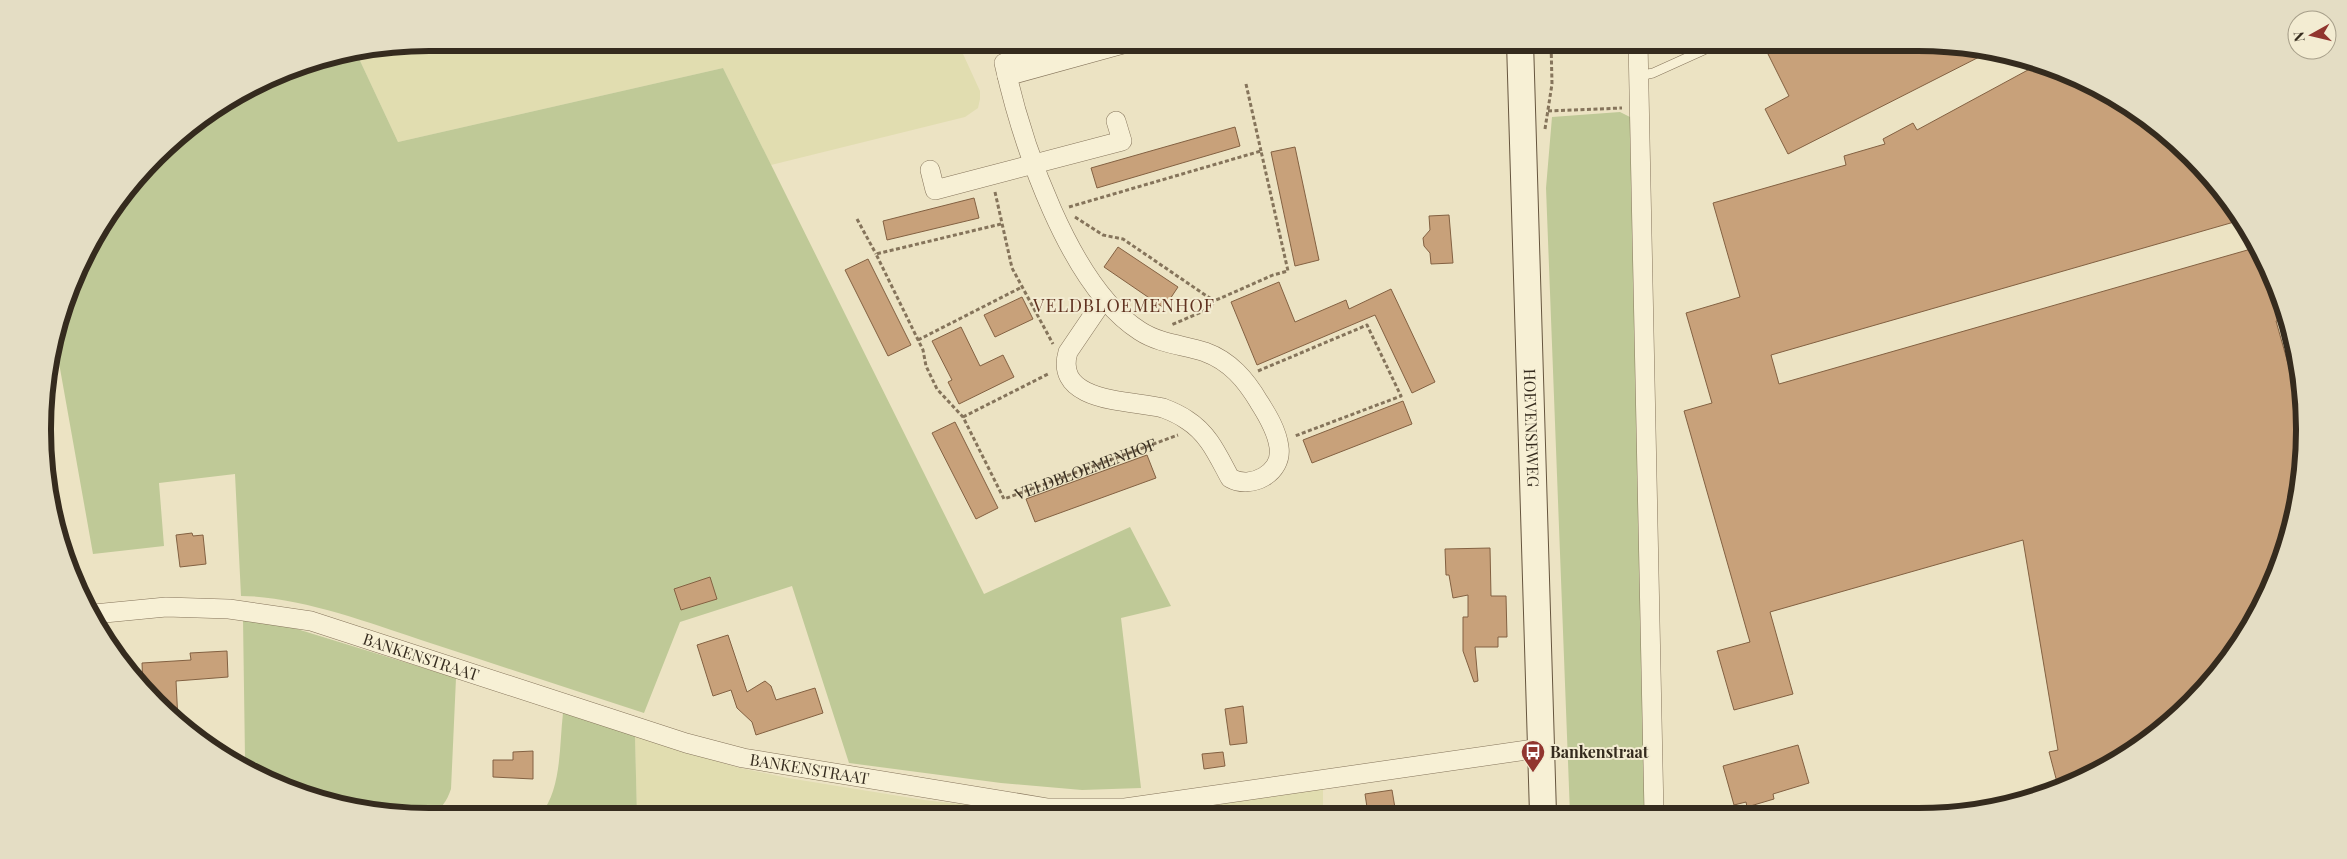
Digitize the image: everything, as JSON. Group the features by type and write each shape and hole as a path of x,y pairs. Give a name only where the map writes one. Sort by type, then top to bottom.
{"main road":[{"name":"HOEVENSEWEG","path":"1520,51 1543,808"}],"street":[{"path":"1005,70 1052,51"},
{"path":"1005,70 1090,51"},
{"path":"1638,51 1654,808"},
{"path":"1005,70 1035,166 1063,231 1081,264 1104,298 1140,331 1160,340 1204,352 1222,360 1242,377 1276,432 1279,449 1277,463 1270,472 1260,480 1247,484 1230,478 1213,445 1187,420 1162,408 1106,400 1089,393 1073,382 1067,362 1074,341 1104,298"},
{"path":"930,170 935,190 1035,166 1122,141 1116,121"},
{"name":"BANKENSTRAAT","path":"99,614 166,607 229,609 311,621 686,743 743,758 1048,808 1125,808 1541,748"}],"lane":[{"path":"1639,76 1653,73 1702,51"}],"path":[{"path":"1148,335 1210,308 1214,301 1273,275 1288,271 1246,84"},
{"path":"1548,111 1639,107"},
{"path":"1214,301 1123,239 1103,235 1063,208 1261,151"},
{"path":"963,416 1053,372 1067,362 1057,352 1010,262 991,176"},
{"name":"VELDBLOEMENHOF","path":"857,219 923,350 926,366 937,389 963,416 1004,499 1197,428"},
{"path":"876,254 1001,224"},
{"path":"918,340 1022,287"},
{"path":"1242,377 1366,324 1401,396 1278,443"}],"shaded area":[{"path":"430,51 962,51 980,91 978,108 965,117 771,165 723,68 398,142 359,58 380,54"},
{"path":"635,736 736,767 788,778 924,800 993,808 637,808"},
{"path":"1323,789 1323,808 1221,808 1221,803"}],"green space":[{"path":"359,58 398,142 723,68 984,594 1130,527 1171,606 1121,618 1141,788 1082,790 1001,783 849,763 792,586 680,622 644,713 332,611 285,600 241,596 235,474 159,483 164,546 93,554 58,359 64,332 71,308 90,262 115,219 145,180 199,129 262,90 308,71"},
{"path":"1620,112 1630,117 1645,808 1570,808 1546,188 1552,117"},
{"path":"243,619 284,625 456,678 451,789 440,808 380,805 332,795 285,779 242,758 245,758"},
{"path":"563,713 635,736 637,808 545,808 556,780"}],"building":[{"path":"1766,51 1918,51 1980,57 1788,154 1765,109 1789,96"},
{"path":"2031,69 2085,90 2148,129 2202,180 2234,222 1771,355 1779,384 2250,249 2276,308 2280,320 2276,321 2293,382 2296,430 2293,479 2276,551 2257,597 2245,619 2218,660 2167,714 2148,730 2107,757 2057,781 2049,752 2058,750 2023,540 1770,612 1793,694 1734,710 1717,651 1750,642 1684,411 1712,403 1686,313 1740,297 1713,203 1846,165 1844,156 1885,144 1883,139 1913,123 1917,130"},
{"path":"1235,127 1240,146 1097,188 1091,168"},
{"path":"1295,147 1319,260 1295,266 1271,152"},
{"path":"974,198 979,218 887,240 883,221"},
{"path":"1449,215 1453,263 1431,264 1430,253 1424,246 1423,238 1430,230 1429,216"},
{"path":"1118,247 1178,287 1164,308 1104,267"},
{"path":"868,259 911,345 888,356 845,270"},
{"path":"1279,282 1295,322 1346,300 1349,309 1391,289 1435,382 1412,393 1375,315 1257,365 1231,302"},
{"path":"1022,297 1033,319 995,337 984,315"},
{"path":"961,327 980,366 1003,355 1014,377 959,404 948,382 952,380 932,341"},
{"path":"1403,401 1412,424 1312,463 1303,440"},
{"path":"955,422 998,508 976,519 932,433"},
{"path":"1147,455 1156,478 1035,522 1026,499"},
{"path":"192,533 193,536 203,535 206,564 180,567 176,535"},
{"path":"1490,548 1491,596 1506,596 1507,637 1498,637 1498,647 1475,647 1478,681 1474,682 1463,651 1463,617 1468,617 1468,595 1453,598 1449,575 1446,575 1445,549"},
{"path":"710,577 717,599 681,610 674,589"},
{"path":"728,635 747,692 765,681 771,686 776,700 815,688 823,713 756,735 752,722 737,708 731,690 713,696 697,645"},
{"path":"227,651 228,677 176,681 178,712 143,676 142,663 191,660 190,653"},
{"path":"1243,706 1247,743 1230,745 1225,709"},
{"path":"1798,745 1809,783 1773,794 1774,799 1747,807 1746,802 1734,805 1723,766"},
{"path":"533,751 533,779 493,777 493,760 513,760 513,752"},
{"path":"1223,752 1225,766 1204,769 1202,754"},
{"path":"1392,790 1395,808 1367,808 1365,794"}],"place":[{"name":"Bankenstraat","path":"1533,773"}],"district":[{"name":"VELDBLOEMENHOF","path":"1124,306"}]}
